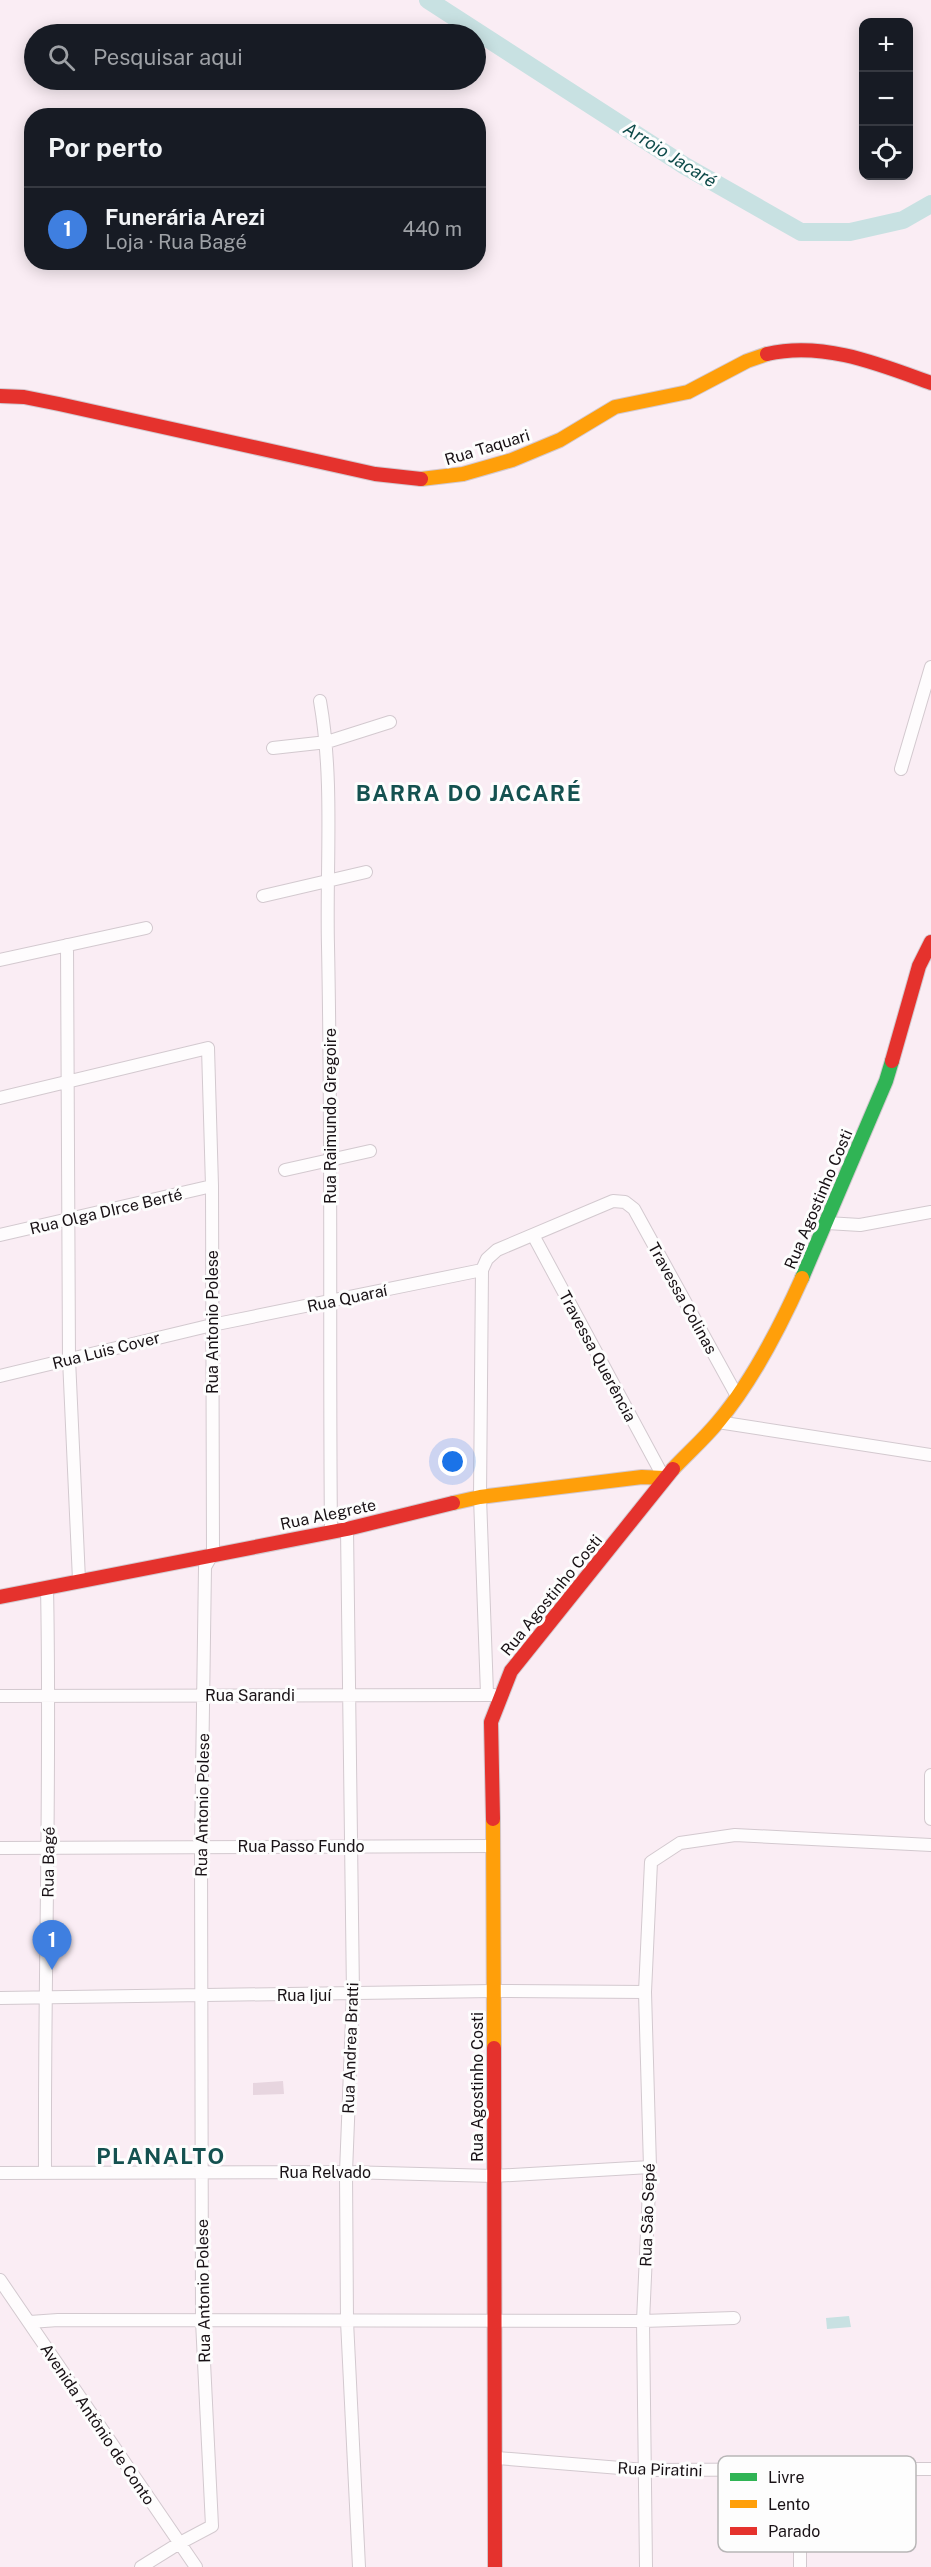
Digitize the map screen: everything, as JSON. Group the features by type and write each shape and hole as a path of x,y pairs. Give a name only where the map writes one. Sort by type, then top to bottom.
{"street":[{"name":"Rua Taquari","path":"0,396 24,397 320,459 391,477 420,480 448,477 532,453 572,433 607,411 631,402 687,392 716,380 734,366 757,357 782,352 808,350 833,352 860,358 931,382"},
{"path":"901,770 931,667"},
{"name":"Rua Raimundo Gregoire","path":"320,701 327,741 326,880 331,1160 329,1302 331,1532"},
{"path":"273,748 327,741 390,722"},
{"path":"263,896 366,872"},
{"path":"0,960 146,928"},
{"name":"Rua Agostinho Costi","path":"495,2567 491,1722 494,1695 656,1492 664,1478 718,1422 737,1396 785,1317 886,1081 919,966 931,942"},
{"path":"67,945 69,1359 79,1580"},
{"name":"Rua Antonio Polese","path":"69,1083 208,1048 212,1186 213,1553 205,1567 201,1846 202,2320 212,2526 178,2544"},
{"path":"0,1098 69,1083"},
{"path":"285,1170 370,1151"},
{"name":"Rua Olga DIrce Berté","path":"0,1235 212,1186"},
{"name":"Travessa Colinas","path":"532,1234 613,1201 625,1202 634,1209 737,1396"},
{"path":"827,1223 860,1225 931,1212"},
{"path":"494,1695 480,1497 482,1270 487,1258 497,1250 532,1234"},
{"name":"Travessa Querência","path":"532,1234 664,1478"},
{"name":"Rua Quaraí","path":"212,1325 482,1270"},
{"name":"Rua Luis Cover","path":"0,1376 212,1325"},
{"path":"718,1422 931,1455"},
{"name":"Rua Alegrete","path":"0,1597 213,1553 347,1529 480,1497 642,1477 664,1478"},
{"name":"Rua Andrea Bratti","path":"347,1529 353,1994 346,2172 347,2321 359,2567"},
{"name":"Rua Bagé","path":"45,2173 49,1696 47,1587"},
{"name":"Rua Sarandi","path":"0,1696 494,1695"},
{"path":"931,1775 931,1819"},
{"name":"Rua São Sepé","path":"646,2567 644,2321 650,2167 645,1992 651,1862 680,1843 735,1835 931,1845"},
{"name":"Rua Passo Fundo","path":"0,1848 493,1846"},
{"name":"Rua Ijuí","path":"0,1998 493,1991 645,1992"},
{"name":"Rua Relvado","path":"0,2173 346,2172 494,2176 650,2167"},
{"name":"Avenida Antônio de Conto","path":"0,2280 178,2544 196,2567"},
{"path":"30,2322 202,2320 494,2322 734,2318"},
{"name":"Rua Piratini","path":"496,2458 645,2470 718,2470"},
{"name":"Rua Piratini","path":"916,2469 931,2469"},
{"path":"141,2567 178,2544"}],"shaded area":[{"path":"283,2081 284,2094 253,2095 253,2083"}],"water":[{"path":"849,2316 851,2327 827,2329 826,2318"}],"waterway":[{"name":"Arroio Jacaré","path":"428,0 465,24"},
{"name":"Arroio Jacaré","path":"486,37 685,166 801,232 850,232 903,220 931,204"}],"traffic: fast":[{"path":"802,1278 886,1081 892,1061"}],"traffic: slow":[{"path":"421,479 463,474 512,460 560,440 615,407 688,392 747,361 767,354"},
{"path":"673,1469 713,1428 742,1390 775,1334 802,1278"},
{"path":"453,1503 480,1497 642,1477 664,1478"},
{"path":"493,1819 494,2048"}],"traffic: jam":[{"path":"767,354 809,350 830,352 871,362 931,383"},
{"path":"0,396 24,397 59,404 375,474 421,479"},
{"path":"892,1061 919,966 931,942"},
{"path":"493,1819 491,1722 511,1671 673,1469"},
{"path":"0,1597 347,1529 453,1503"},
{"path":"494,2048 495,2567"}],"place":[{"name":"Funerária Arezi","path":"52,1970"}],"district":[{"name":"BARRA DO JACARÉ","path":"469,793"},
{"name":"PLANALTO","path":"161,2156"}]}
